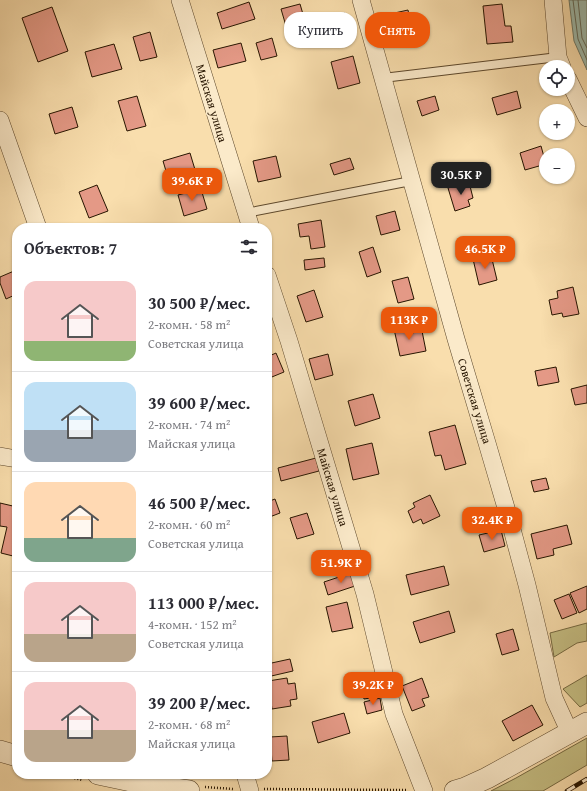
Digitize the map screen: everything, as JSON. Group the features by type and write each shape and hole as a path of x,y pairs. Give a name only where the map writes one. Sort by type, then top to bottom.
{"street":[{"name":"Майская улица","path":"180,0 249,221"},
{"name":"Советская улица","path":"361,0 454,332 509,518 527,585 554,698 578,728"},
{"path":"553,0 560,60"},
{"path":"575,93 587,118"},
{"path":"0,120 36,223"},
{"name":"Майская улица","path":"272,291 365,594 394,714 423,790"},
{"path":"0,456 12,458"},
{"path":"455,791 487,778 578,728"},
{"path":"0,751 12,755"},
{"path":"122,779 160,787 194,788"}],"lane":[{"path":"383,78 539,64"},
{"path":"249,221 411,181"}],"path":[{"path":"194,788 225,789 248,785 423,790"}],"shaded area":[{"path":"587,623 587,641 577,643 554,657 550,633"},
{"path":"587,675 587,703 580,707 563,689"},
{"path":"587,738 587,765 543,791 491,791 516,778"}],"water":[{"path":"569,0 587,0 587,70 574,41"}],"building":[{"path":"249,2 255,19 222,29 217,13"},
{"path":"300,4 302,12 284,12 284,19 281,9"},
{"path":"502,4 505,26 511,26 513,42 487,44 483,6"},
{"path":"52,7 68,51 38,62 22,18"},
{"path":"150,32 157,57 140,61 133,37"},
{"path":"272,38 277,56 261,60 256,43"},
{"path":"241,43 246,61 218,68 213,50"},
{"path":"114,44 122,69 92,77 85,52"},
{"path":"353,56 360,83 338,89 331,62"},
{"path":"517,91 521,108 497,115 492,98"},
{"path":"137,96 146,126 127,131 118,101"},
{"path":"435,96 439,110 422,116 417,101"},
{"path":"72,107 78,127 55,134 49,114"},
{"path":"541,146 542,148 539,148 539,166 525,170 520,153"},
{"path":"190,153 196,173 169,181 163,161"},
{"path":"276,156 281,177 258,182 253,161"},
{"path":"350,158 354,169 334,175 330,164"},
{"path":"469,182 473,198 468,200 470,206 455,211 448,188"},
{"path":"97,185 108,211 89,218 79,192"},
{"path":"201,189 207,209 184,216 178,195"},
{"path":"395,211 400,230 381,235 376,216"},
{"path":"321,220 325,247 311,249 309,236 300,237 298,224"},
{"path":"373,247 381,272 367,277 359,252"},
{"path":"491,255 497,280 479,285 473,259"},
{"path":"324,258 325,267 305,270 304,260"},
{"path":"12,272 12,296 6,299 0,283 0,277"},
{"path":"408,277 414,299 398,303 392,281"},
{"path":"573,287 579,314 563,317 562,313 552,315 549,300 558,298 557,291"},
{"path":"314,290 323,317 306,322 297,296"},
{"path":"411,326 412,333 422,331 426,351 400,356 394,329"},
{"path":"276,353 284,372 272,377 272,355"},
{"path":"328,354 333,375 315,380 309,359"},
{"path":"556,367 559,382 538,386 535,371"},
{"path":"587,385 587,403 575,405 571,389"},
{"path":"373,394 380,418 355,426 348,401"},
{"path":"455,425 466,464 445,470 441,455 435,456 429,432"},
{"path":"372,443 379,474 353,480 346,449"},
{"path":"316,458 319,471 281,481 278,468"},
{"path":"546,478 549,489 534,492 531,481"},
{"path":"430,495 440,516 423,524 421,519 413,523 408,511 415,507 413,503"},
{"path":"275,499 280,513 272,516 272,500"},
{"path":"0,503 12,506 12,556 1,553 7,527 0,526"},
{"path":"307,513 314,534 297,539 290,518"},
{"path":"567,525 572,544 553,549 554,555 537,559 531,534"},
{"path":"501,530 505,546 484,552 479,535"},
{"path":"444,566 449,585 411,595 406,575"},
{"path":"354,572 358,585 328,595 324,582"},
{"path":"587,586 587,609 579,613 570,593"},
{"path":"569,594 577,613 562,619 554,600"},
{"path":"347,602 353,628 332,632 326,607"},
{"path":"449,611 455,632 420,643 413,622"},
{"path":"513,629 519,650 502,655 496,634"},
{"path":"290,659 293,671 272,676 272,663"},
{"path":"287,678 288,684 295,683 297,699 290,700 291,706 272,709 272,680"},
{"path":"422,678 429,697 422,699 425,706 412,711 402,686"},
{"path":"381,682 383,696 364,699 361,686"},
{"path":"380,698 382,710 367,714 364,702"},
{"path":"532,705 543,725 513,741 502,721"},
{"path":"344,713 350,733 318,743 312,722"},
{"path":"287,736 289,760 272,761 272,737"}],"railway":[{"path":"567,791 587,779"}]}
